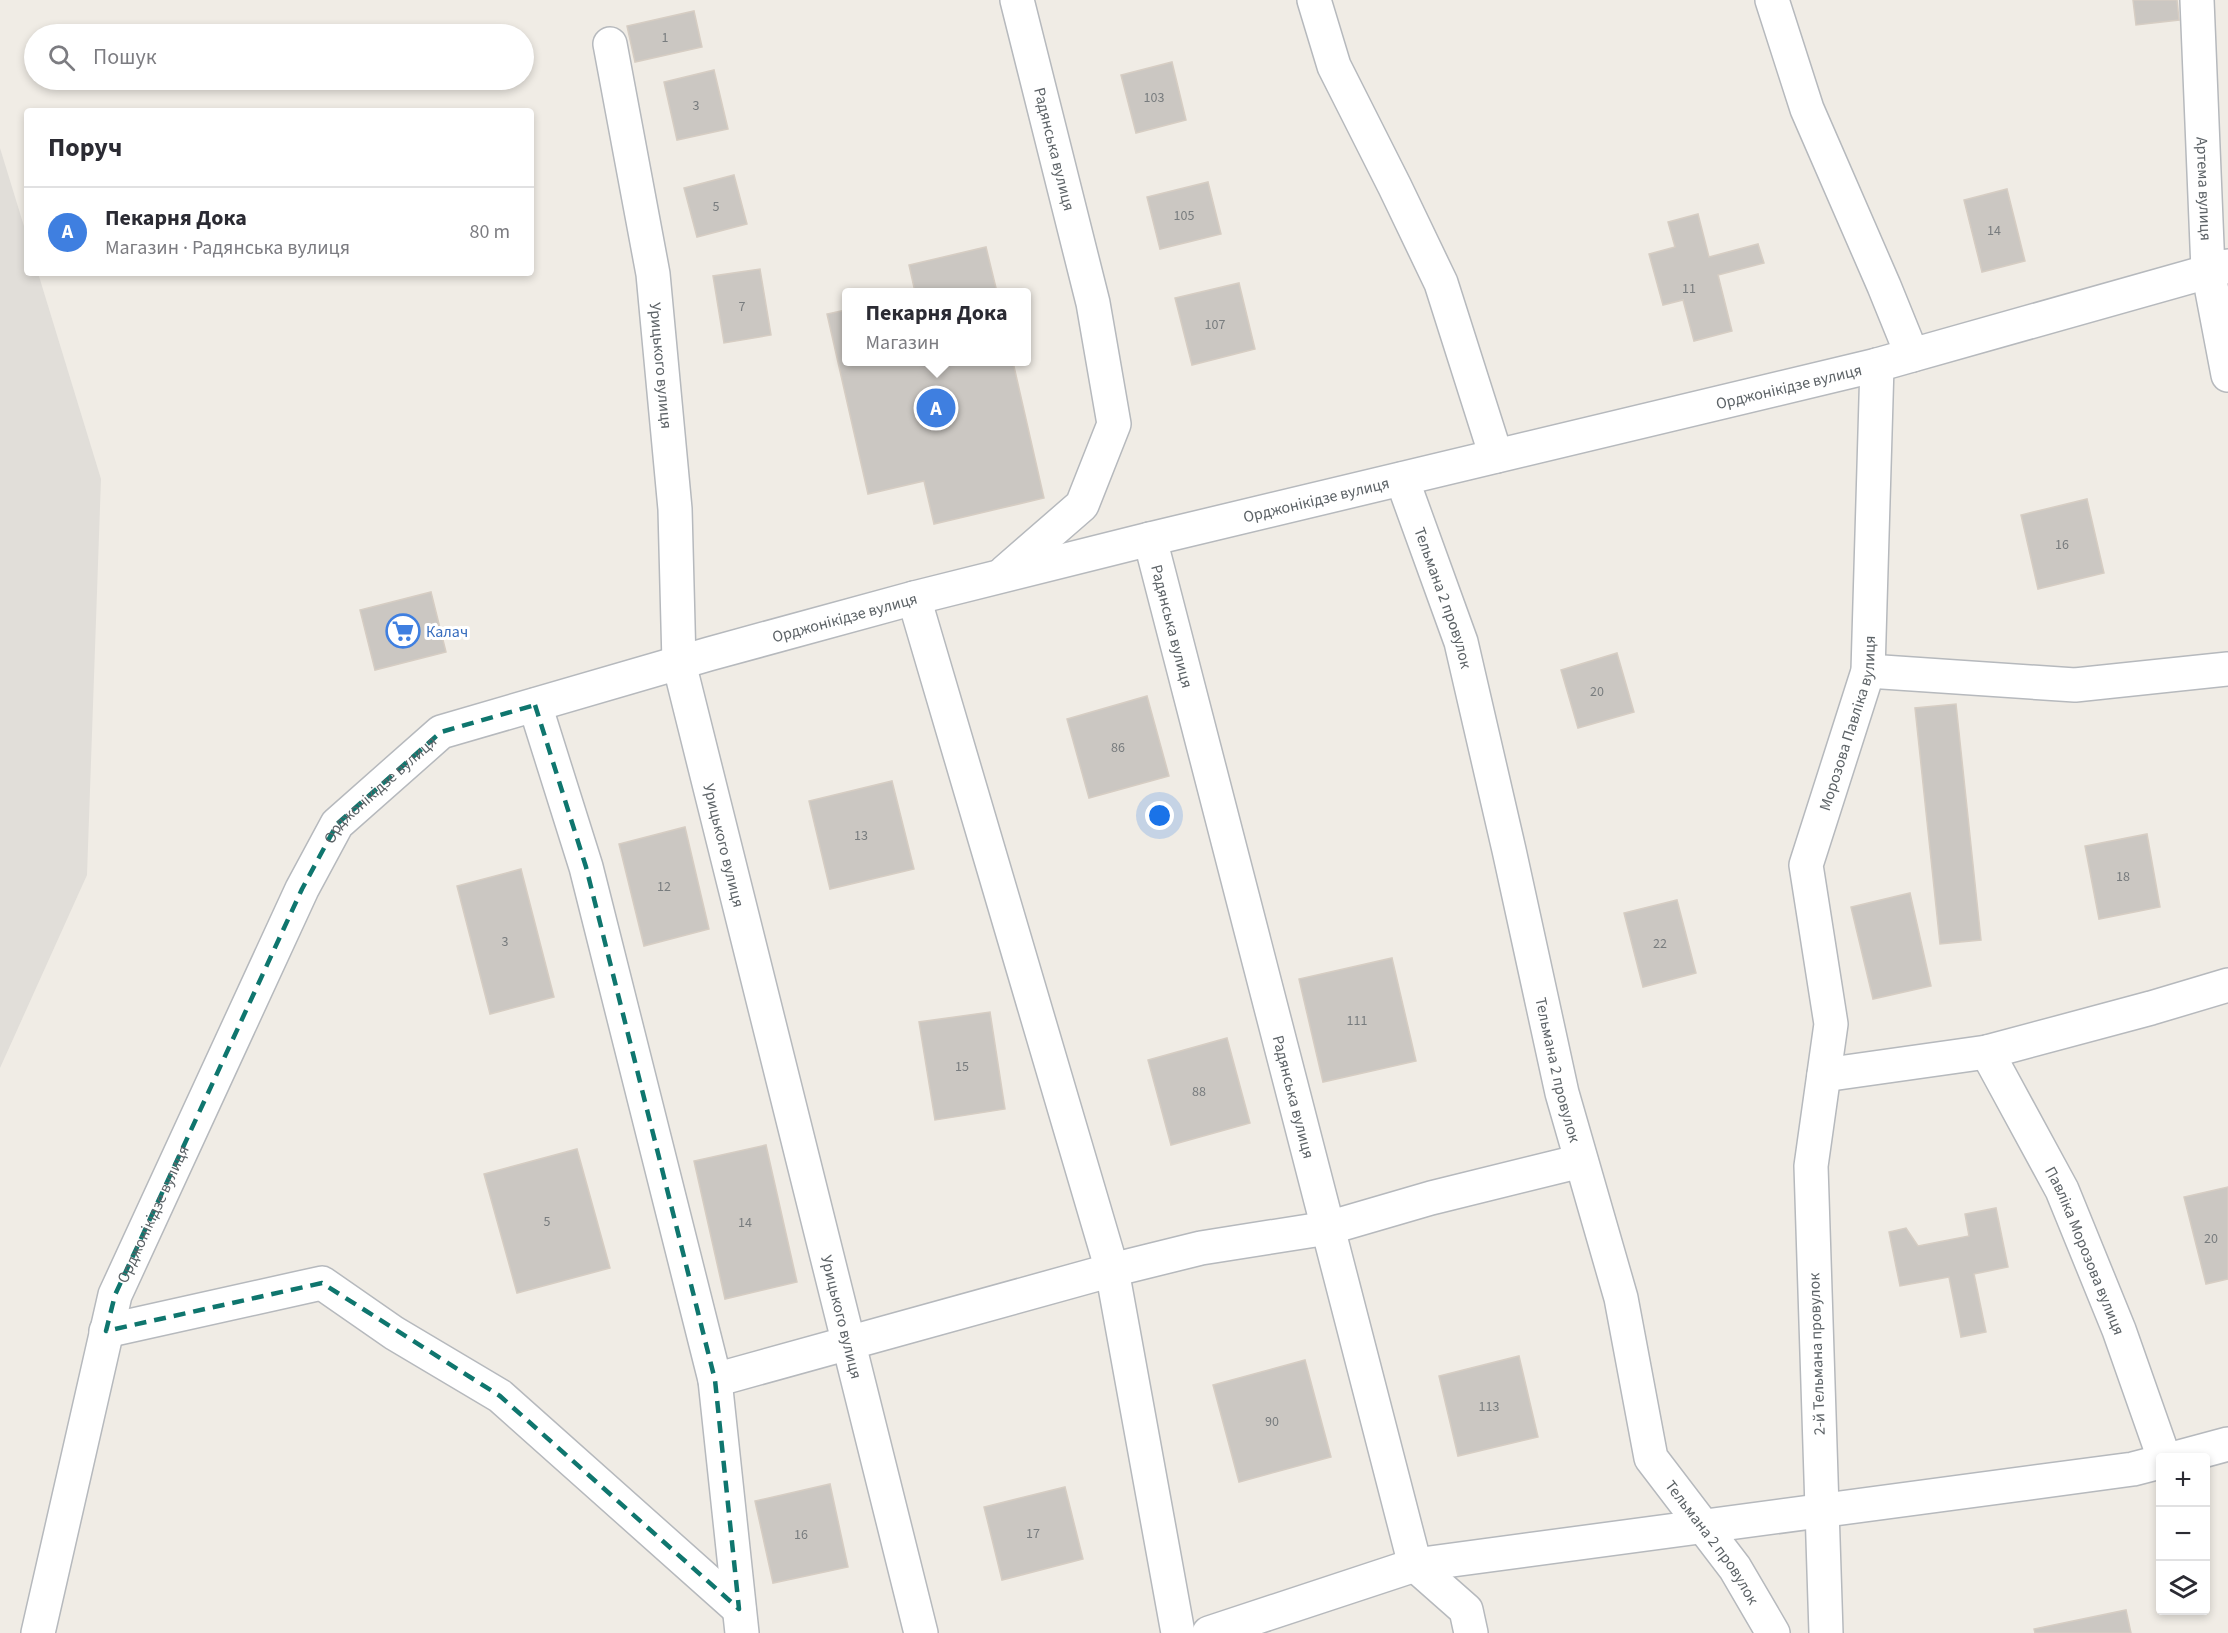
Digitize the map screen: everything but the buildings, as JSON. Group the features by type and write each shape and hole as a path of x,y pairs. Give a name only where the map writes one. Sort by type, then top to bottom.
{"street":[{"name":"Радянська вулиця","path":"999,577 1082,505 1114,424 1093,303 1017,0"},
{"path":"1314,0 1334,66 1441,283 1496,456"},
{"path":"1772,0 1807,108 1912,356"},
{"name":"Артема вулиця","path":"2198,0 2228,375"},
{"name":"Урицького вулиця","path":"610,44 652,274 675,509 680,663 921,1633"},
{"name":"Орджонікідзе вулиця","path":"38,1633 115,1294 302,889 337,824 441,732 914,598 1150,539 1877,365 2218,268"},
{"name":"Морозова Павліка вулиця","path":"1824,1076 1832,1024 1806,865 1868,671 1877,365"},
{"name":"Тельмана 2 провулок","path":"1402,479 1461,642 1562,1093 1621,1299 1651,1458 1735,1568 1773,1633"},
{"name":"Радянська вулиця","path":"1150,539 1415,1565"},
{"path":"914,598 1112,1270 1178,1633"},
{"path":"1868,671 2074,685 2228,669"},
{"path":"535,705 586,867 715,1380 741,1621"},
{"path":"1824,1076 1987,1052 2228,985"},
{"name":"Павліка Морозова вулиця","path":"1987,1052 2062,1190 2119,1330 2162,1453"},
{"name":"2-й Тельмана провулок","path":"1824,1076 1811,1166 1826,1633"},
{"path":"715,1380 1112,1270 1201,1248 1328,1228 1431,1198 1581,1161"},
{"path":"106,1331 322,1283 394,1333 500,1396 741,1621"},
{"path":"2195,1453 2228,1444"},
{"path":"1209,1633 1415,1565 1821,1512 2133,1469 2156,1463"},
{"path":"1415,1565 1466,1610 1471,1633"}],"highlighted area":[{"path":"535,705 586,867 715,1380 739,1609 500,1396 322,1283 106,1331 115,1295 302,889 337,824 441,732"}],"shaded area":[{"path":"0,148 24,226 24,276 39,276 101,479 87,875 0,1068"}],"place":[{"name":"Пекарня Дока","path":"936,408"},
{"name":"Калач","path":"403,631"}]}
